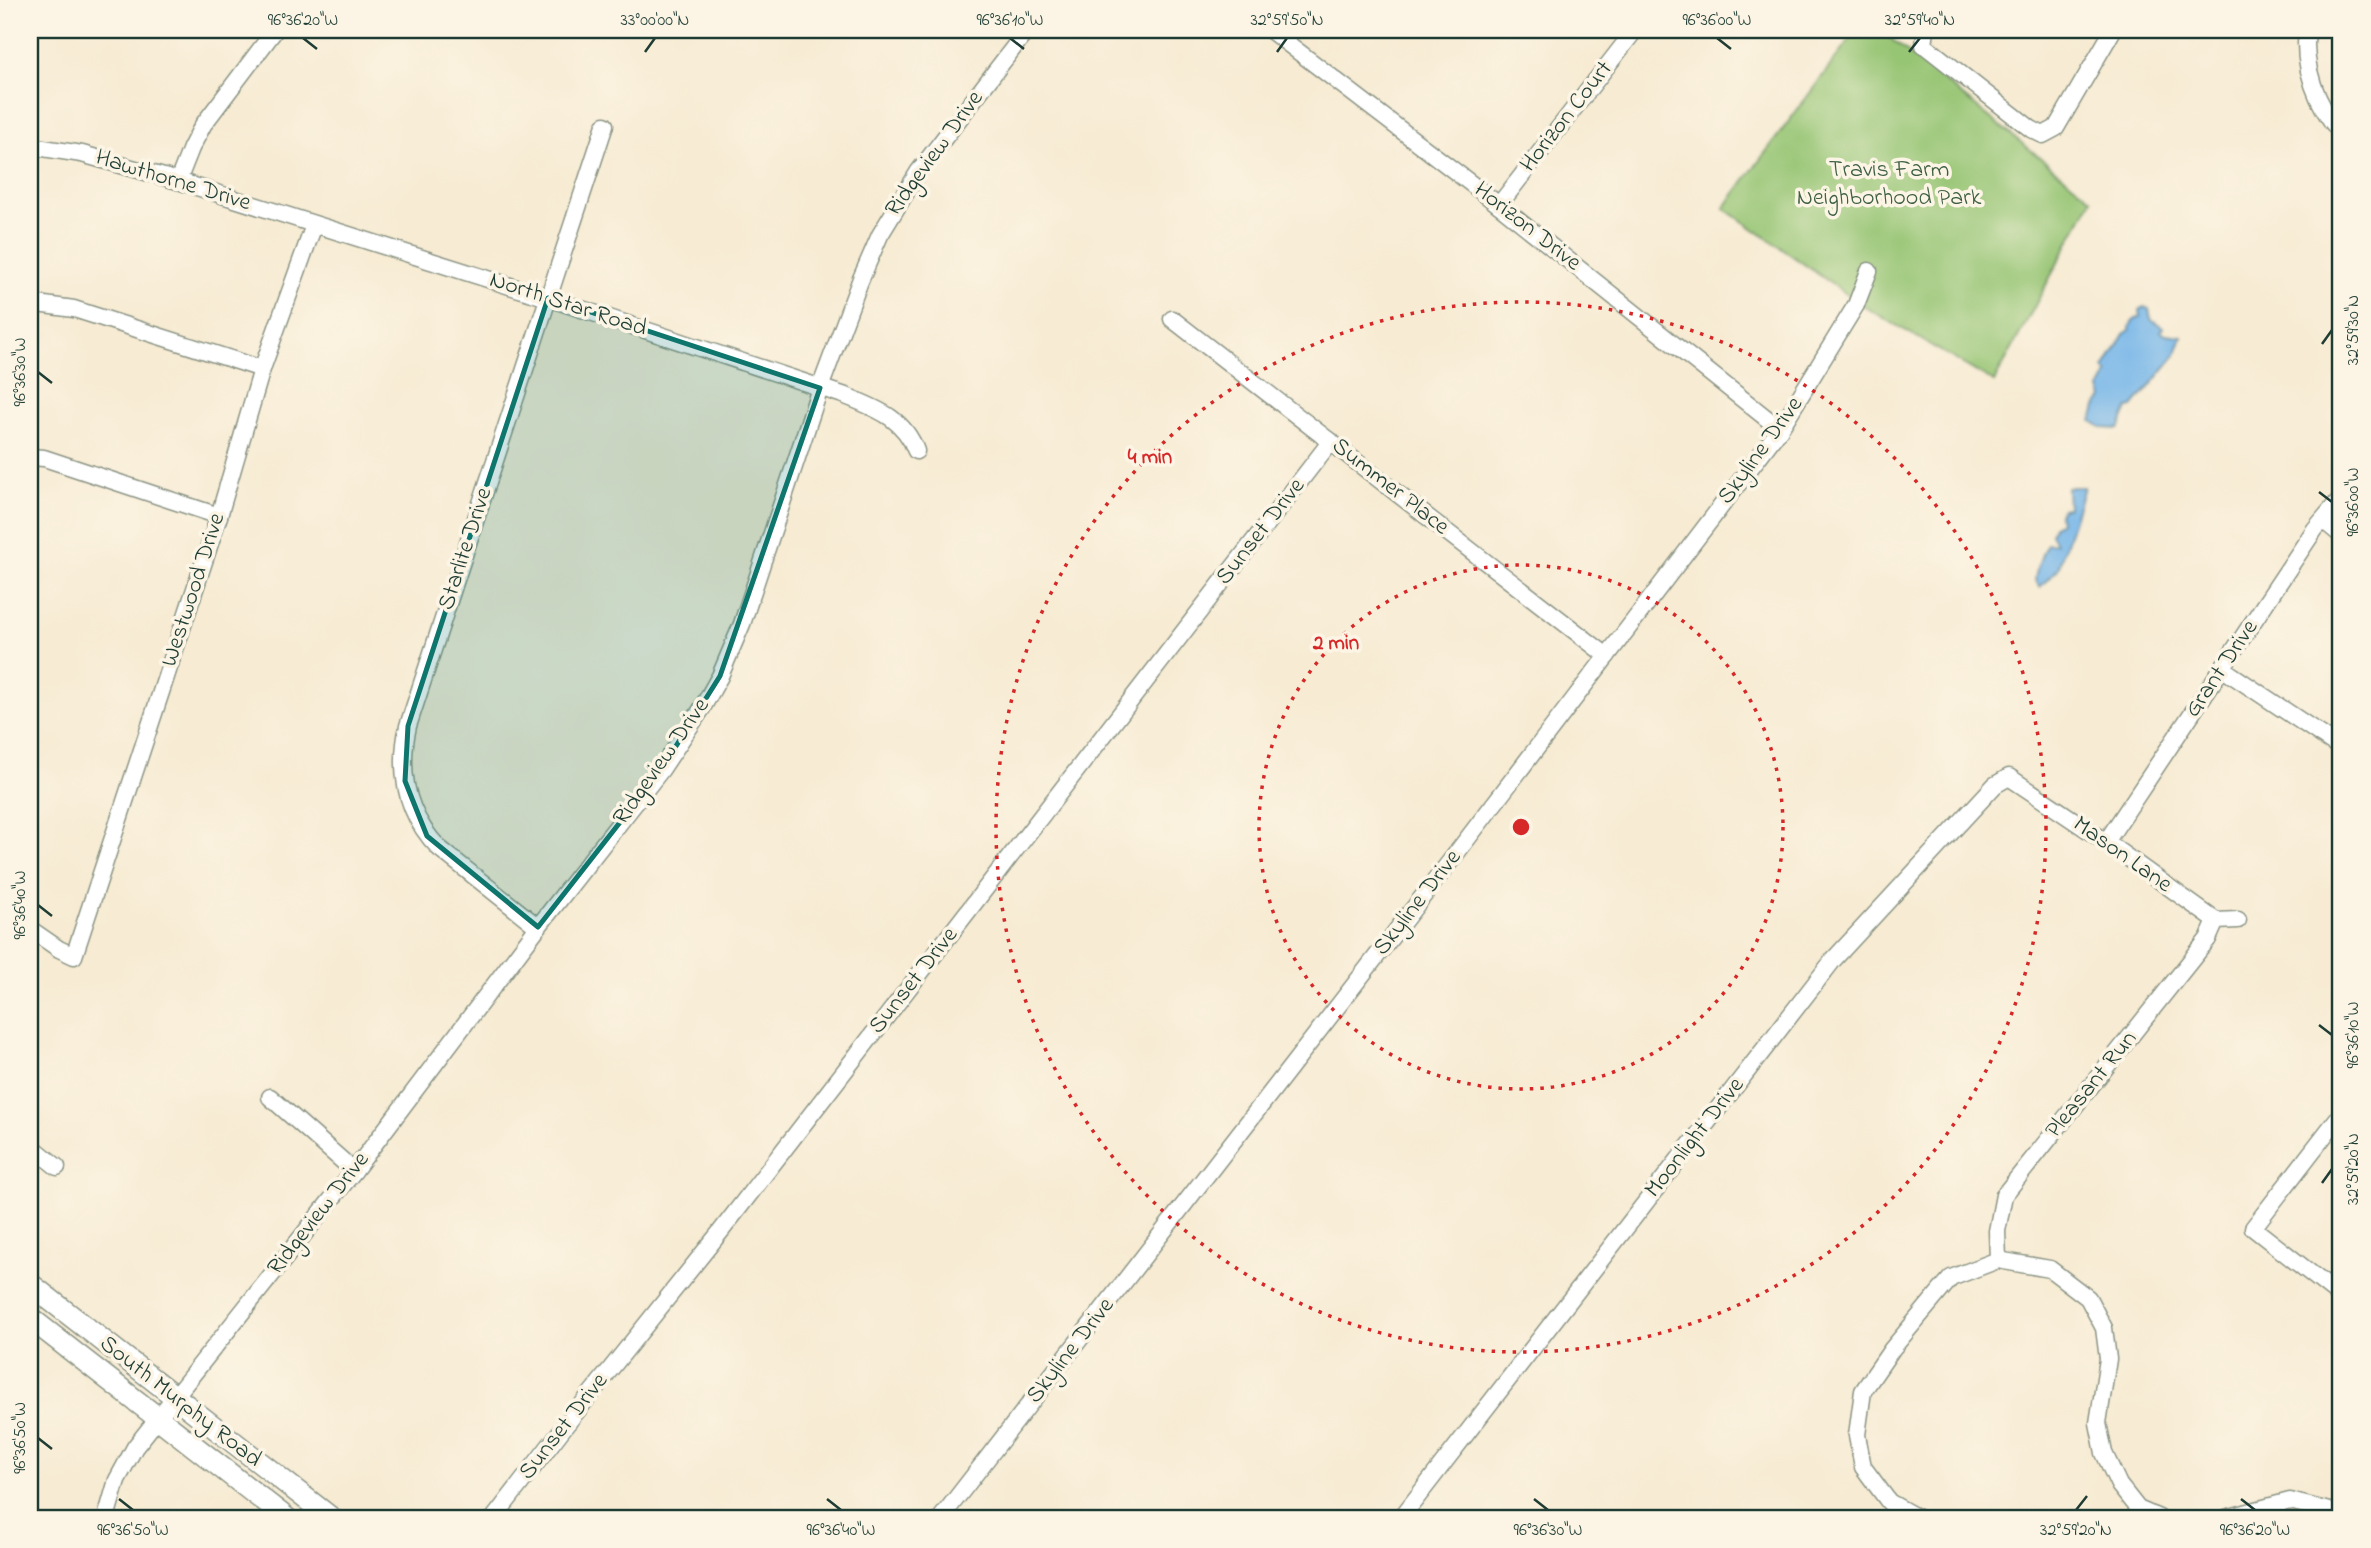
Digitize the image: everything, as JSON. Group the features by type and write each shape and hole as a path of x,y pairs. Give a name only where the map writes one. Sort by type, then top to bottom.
{"main road":[{"name":"South Murphy Road","path":"30,1284 331,1518"},
{"name":"South Murphy Road","path":"30,1318 286,1518"}],"street":[{"path":"178,181 203,125 275,30"},
{"name":"Ridgeview Drive","path":"106,1518 117,1480 135,1447 354,1171 538,927 661,770 701,710 720,676 742,624 820,388 860,281 890,216 919,171 1027,30"},
{"name":"Horizon Drive","path":"1270,30 1499,205 1780,429"},
{"name":"Horizon Court","path":"1499,205 1635,30"},
{"path":"1925,37 2031,129 2043,135 2056,128 2112,30"},
{"path":"2307,30 2310,79 2329,118 2341,133"},
{"name":"Starlite Drive","path":"538,927 439,848 428,836 413,810 407,792 403,750 412,713 605,125"},
{"name":"Hawthorne Drive","path":"30,151 82,154 178,181 314,225"},
{"name":"North Star Road","path":"314,225 548,298 866,404 907,431 916,451"},
{"name":"Westwood Drive","path":"30,929 74,956 219,516 262,369 314,225"},
{"name":"Skyline Drive","path":"941,1518 1780,429 1856,305 1869,271"},
{"path":"30,303 74,309 262,369"},
{"name":"Summer Place","path":"1172,319 1607,656"},
{"name":"Sunset Drive","path":"494,1518 721,1231 1331,442"},
{"path":"30,457 44,458 219,516"},
{"name":"Grant Drive","path":"2106,842 2323,520 2341,498"},
{"path":"2323,520 2341,535"},
{"path":"2223,669 2341,748"},
{"name":"Mason Lane","path":"2009,777 2216,921"},
{"name":"Moonlight Drive","path":"1401,1518 1834,959 1988,792 2009,777"},
{"path":"2216,921 2238,920"},
{"name":"Pleasant Run","path":"1998,1259 1997,1231 2004,1195 2208,939 2216,921"},
{"path":"270,1097 354,1171"},
{"path":"2341,1114 2253,1228 2341,1297"},
{"path":"30,1145 57,1167"},
{"path":"1918,1518 1889,1502 1863,1467 1857,1435 1863,1391 1892,1349 1951,1278 1998,1259 2050,1269 2088,1298 2104,1328 2108,1359 2098,1423 2104,1453 2119,1485 2138,1509 2159,1518"},
{"path":"2226,1518 2290,1500 2333,1512 2340,1518"}],"highlighted area":[{"path":"548,298 820,388 720,676 661,770 538,927 427,836 405,781 408,726"}],"green space":[{"name":"Travis Farm Neighborhood Park","path":"1857,30 1880,30 2092,199 1994,382 1865,307 1724,208"}],"water":[{"path":"2144,307 2149,309 2151,319 2163,327 2161,331 2182,336 2175,356 2133,407 2128,408 2119,429 2103,428 2092,421 2096,407 2103,398 2100,389 2108,374 2104,369 2124,334 2130,330 2134,320 2141,317 2140,310"},
{"path":"2067,487 2084,487 2058,569 2040,587 2035,580 2038,566 2047,544 2056,543 2051,534 2054,526 2060,522 2059,514 2062,509 2068,508"}]}
